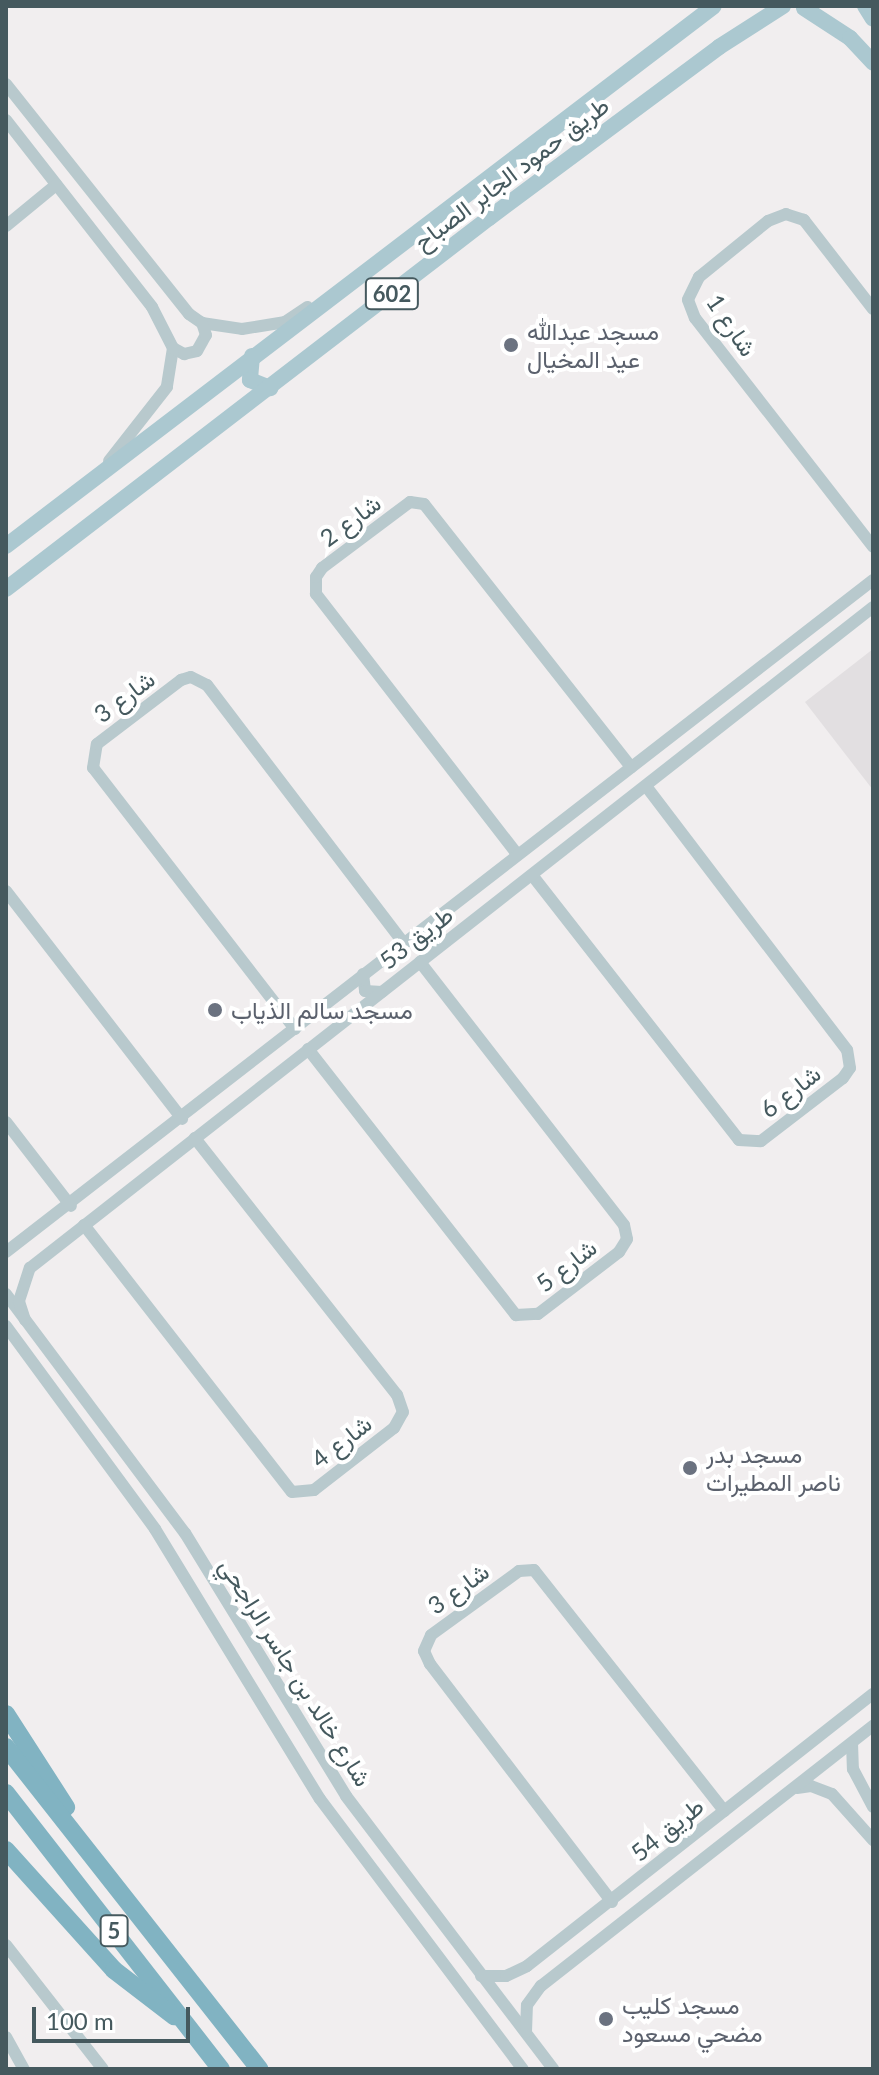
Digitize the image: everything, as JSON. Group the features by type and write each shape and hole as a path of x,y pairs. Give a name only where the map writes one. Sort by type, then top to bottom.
{"highway":[{"path":"6,1714 107,1875"},
{"name":"5","path":"6,1747 259,2069"},
{"name":"5","path":"6,1793 221,2069"},
{"path":"6,1814 84,1893"},
{"path":"6,1850 123,1978 185,2022"}],"main road":[{"name":"طريق حمود الجابر الصباح","path":"6,546 714,6"},
{"name":"طريق حمود الجابر الصباح","path":"6,589 706,56 783,6"},
{"path":"865,6 873,19"},
{"path":"803,7 850,38 873,63"},
{"path":"252,356 250,380 270,388"}],"street":[{"path":"6,84 175,303 202,323 242,329 285,322 349,274 403,244"},
{"path":"6,120 152,307 173,348 167,387 157,405 88,484"},
{"path":"6,226 56,185"},
{"name":"شارع 1","path":"873,309 804,220 786,214 768,221 699,277 688,300 695,318 873,547"},
{"path":"173,348 191,354 202,347 206,335 202,323"},
{"name":"شارع 2","path":"517,854 316,594 316,577 322,568 410,502 424,504 631,767"},
{"name":"طريق 53","path":"6,1252 71,1206 403,942 873,580"},
{"name":"طريق 53","path":"25,1320 19,1301 22,1279 43,1258 873,607"},
{"path":"831,614 831,626 843,631"},
{"path":"804,634 816,638 818,650"},
{"name":"شارع 3","path":"295,1029 93,768 97,744 181,680 191,677 207,685 403,942"},
{"name":"شارع 6","path":"532,875 739,1140 761,1141 843,1078 850,1068 847,1050 646,786"},
{"path":"6,891 182,1119"},
{"name":"شارع 5","path":"308,1049 516,1315 538,1314 619,1252 627,1239 624,1225 420,962"},
{"path":"363,974 365,991 382,992"},
{"path":"336,995 353,999 352,1015"},
{"path":"6,1122 71,1206"},
{"name":"شارع 4","path":"84,1225 292,1492 308,1494 348,1463 398,1423 401,1400 195,1138"},
{"path":"28,1239 32,1255 43,1258"},
{"name":"شارع خالد بن جاسر الراجحي","path":"6,1294 172,1514 303,1731 346,1796 553,2069"},
{"name":"شارع خالد بن جاسر الراجحي","path":"6,1326 155,1529 320,1799 523,2069"},
{"path":"155,1529 169,1530 172,1514"},
{"name":"شارع 3","path":"612,1902 430,1664 424,1651 431,1635 519,1571 534,1570 724,1811"},
{"name":"طريق 54","path":"481,1976 506,1976 540,1956 873,1694"},
{"name":"طريق 54","path":"526,2035 527,2005 553,1976 873,1726"},
{"path":"284,1743 298,1741 303,1731"},
{"path":"852,1743 853,1769 870,1804"},
{"path":"320,1799 329,1786 346,1796"},
{"path":"794,1789 822,1789 850,1810 873,1840"},
{"path":"850,1810 853,1801 870,1804"},
{"path":"6,1945 103,2069"},
{"path":"540,1956 539,1968 553,1976"},
{"path":"6,2037 24,2069"}],"shaded area":[{"path":"873,649 873,790 805,702"}],"place":[{"name":"مسجد عبدالله عيد المخيال","path":"511,345"},
{"name":"مسجد سالم الذياب","path":"215,1010"},
{"name":"مسجد بدر ناصر المطيرات","path":"690,1468"},
{"name":"مسجد كليب مضحي مسعود","path":"606,2019"}]}
